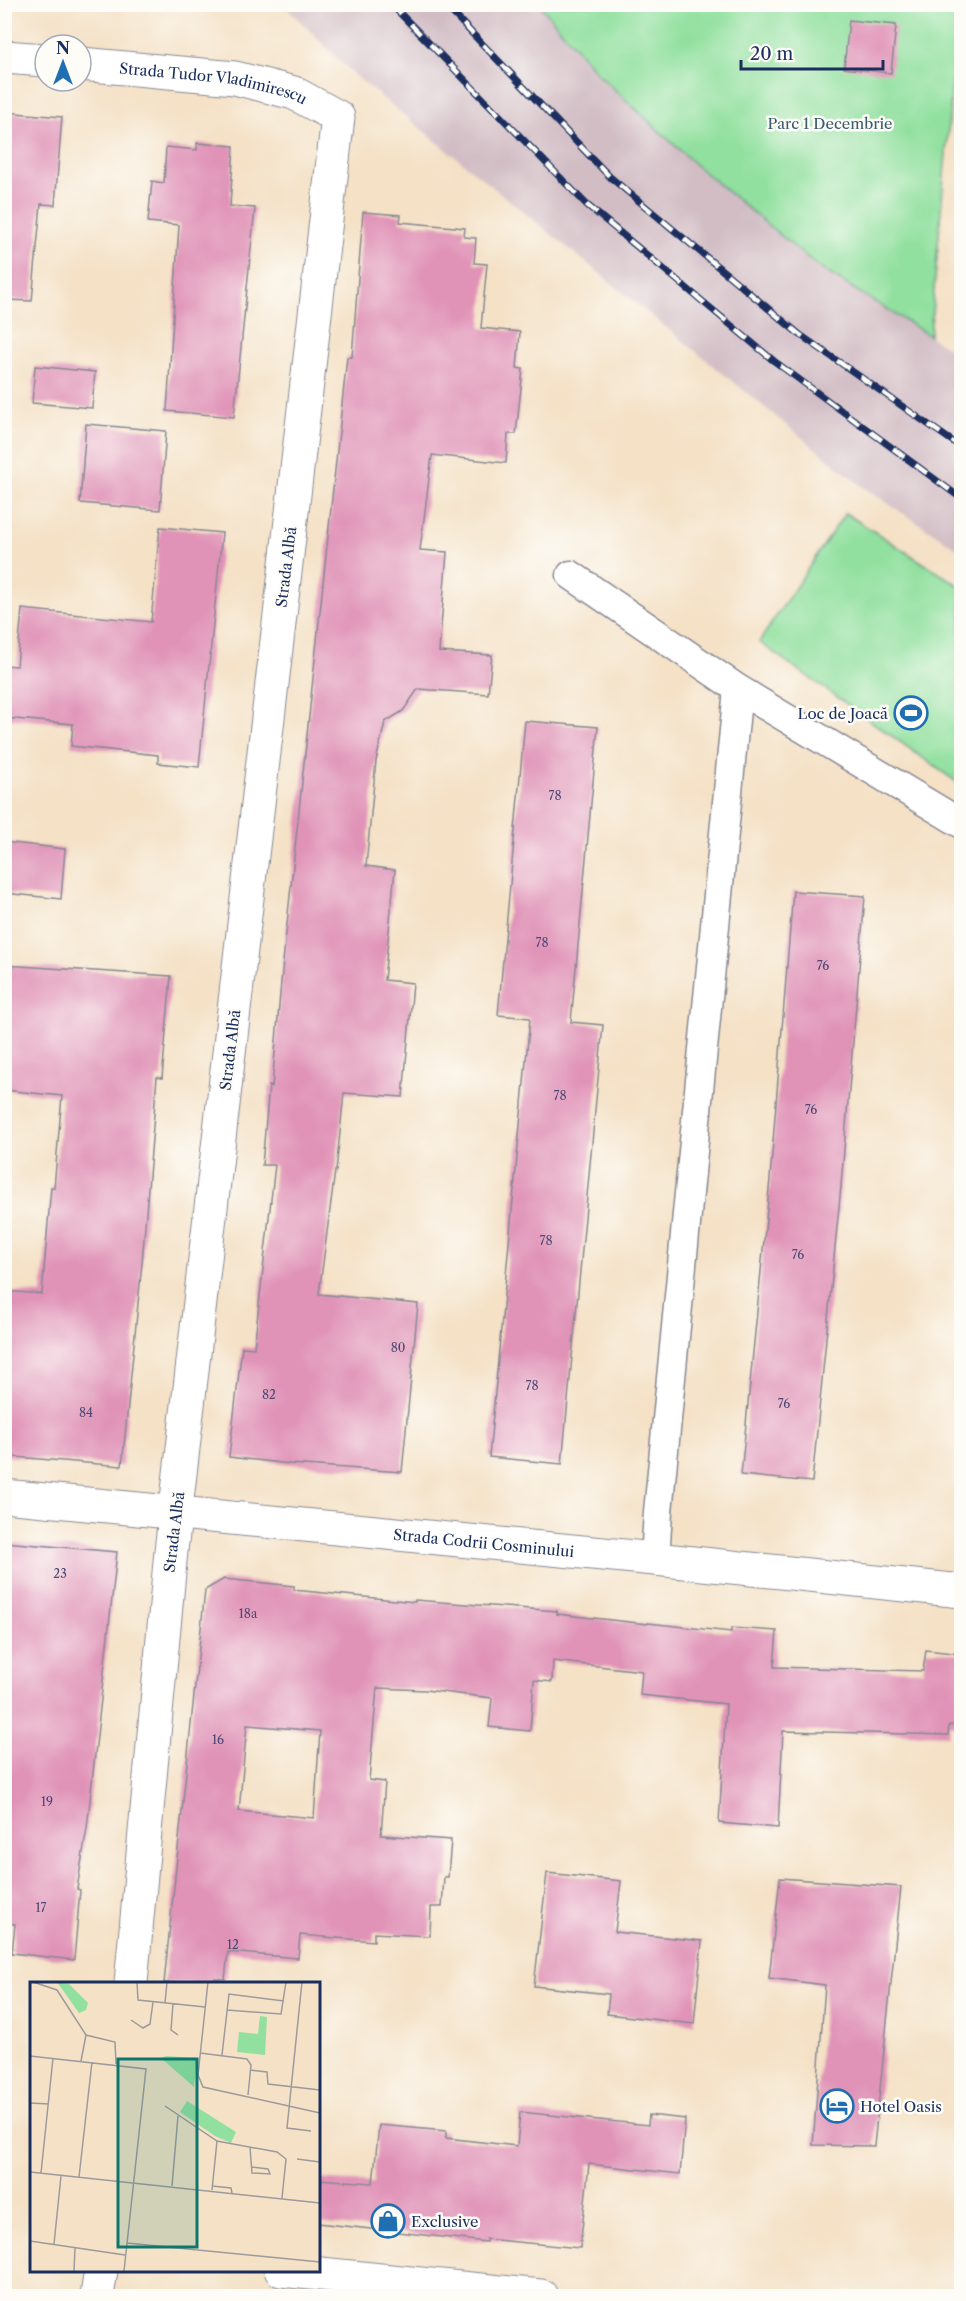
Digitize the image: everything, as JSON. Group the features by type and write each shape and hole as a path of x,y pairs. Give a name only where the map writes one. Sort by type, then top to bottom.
{"street":[{"path":"4,57 33,59"},
{"name":"Strada Tudor Vladimirescu","path":"93,65 235,78 294,93 338,117"},
{"name":"Strada Albă","path":"131,1982 176,1514 338,117"},
{"name":"Strada Codrii Cosminului","path":"4,1496 655,1558 962,1591"},
{"path":"97,2296 101,2271"},
{"path":"291,2271 541,2296"}],"lane":[{"path":"571,575 738,689 962,824"},
{"path":"655,1558 738,689"}],"shaded area":[{"path":"284,5 540,5 598,74 699,168 820,268 961,356 961,551 863,487 352,73"}],"green space":[{"name":"Parc 1 Decembrie","path":"540,5 959,5 930,336 820,268 699,168 598,74"},
{"name":"Loc de Joacă","path":"845,513 961,587 961,785 759,642"}],"building":[{"path":"849,20 896,25 891,73 844,68"},
{"path":"4,112 62,117 55,205 41,204 32,301 4,300"},
{"path":"197,143 234,146 230,206 255,208 234,417 167,411 179,225 148,222 152,181 164,183 166,147 197,150"},
{"path":"363,212 401,215 400,222 465,228 464,237 476,238 474,263 487,264 481,328 520,332 517,368 523,369 516,434 508,434 506,463 432,455 420,550 447,552 439,652 492,655 488,694 418,689 403,711 385,722 376,761 366,866 395,870 384,980 413,983 403,1097 344,1093 319,1294 418,1304 402,1472 229,1457 242,1347 254,1348 275,1165 262,1165 269,1086 272,1087 282,971 347,357 352,357"},
{"path":"35,366 95,372 92,408 32,403"},
{"path":"86,424 166,431 160,510 80,503"},
{"path":"160,527 222,533 199,767 158,763 158,755 71,746 73,724 4,718 4,665 17,666 22,609 151,622"},
{"path":"525,721 598,727 571,1022 603,1025 562,1464 489,1457 530,1018 498,1015"},
{"path":"4,842 65,849 61,899 4,893"},
{"path":"793,891 865,896 841,1186 812,1482 741,1475 770,1179"},
{"path":"4,965 171,976 162,1078 157,1077 122,1466 4,1456 4,1291 42,1294 62,1096 4,1090"},
{"path":"4,1542 117,1552 87,1828 77,1889 80,1890 74,1960 12,1953 15,1924 4,1923"},
{"path":"224,1579 294,1586 294,1590 415,1602 415,1600 557,1611 557,1614 731,1632 731,1628 777,1631 774,1667 923,1671 926,1650 962,1654 962,1726 949,1725 948,1735 783,1731 778,1828 719,1823 726,1704 640,1695 642,1671 553,1661 552,1682 534,1680 530,1731 489,1727 492,1698 425,1690 377,1688 369,1780 385,1782 381,1835 451,1840 448,1877 444,1877 442,1907 431,1907 430,1936 374,1933 374,1941 300,1935 298,1958 228,1952 225,1979 215,1978 215,1982 164,1982 205,1590","holes":["247,1725 320,1731 314,1818 239,1811"]},
{"path":"547,1873 621,1881 615,1932 702,1941 694,2024 607,2014 609,1994 534,1986"},
{"path":"780,1878 901,1887 874,2146 813,2145 825,1985 769,1978"},
{"path":"520,2112 648,2125 649,2115 685,2119 680,2174 589,2164 580,2248 486,2239 486,2242 320,2223 320,2179 373,2183 379,2125 446,2131 446,2138 517,2146"}],"railway":[{"path":"391,4 587,205 774,361 962,499"},
{"path":"444,4 610,177 799,334 962,448"}],"place":[{"name":"Loc de Joacă","path":"911,713"},
{"name":"Hotel Oasis","path":"837,2106"},
{"name":"Exclusive","path":"388,2221"}]}
